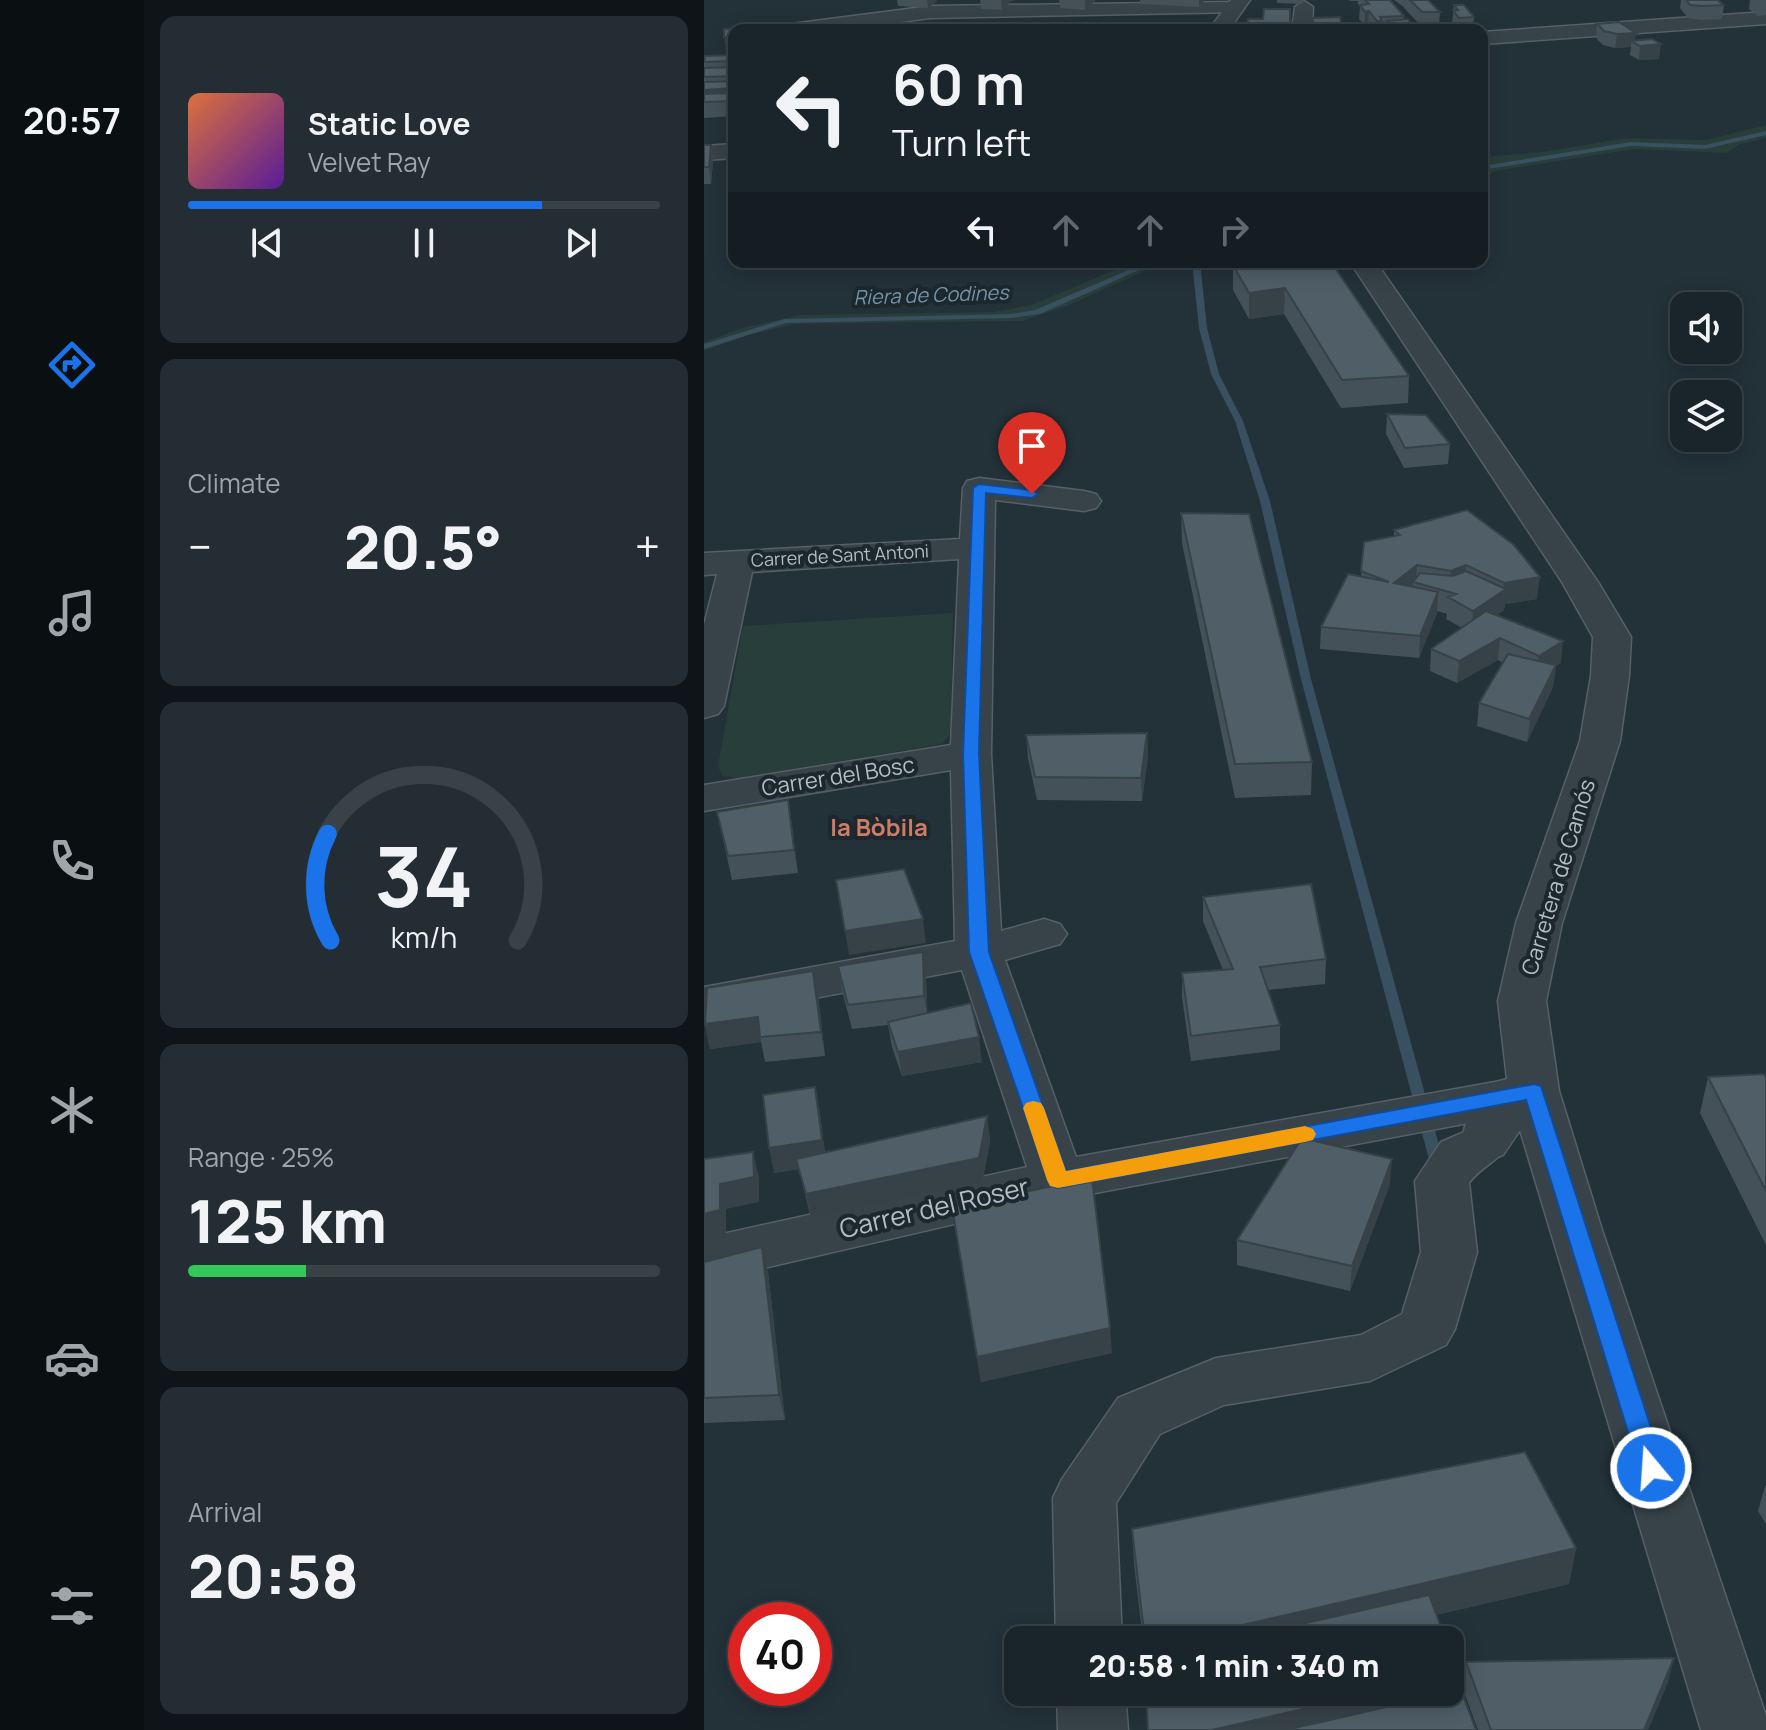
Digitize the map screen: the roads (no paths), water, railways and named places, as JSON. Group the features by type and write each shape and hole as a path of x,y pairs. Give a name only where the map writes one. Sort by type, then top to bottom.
{"street":[{"path":"958,13 975,0"},
{"path":"1725,0 1759,19"},
{"path":"835,24 908,14 1238,4"},
{"path":"1223,24 1238,4"},
{"path":"1303,24 1304,7"},
{"path":"1488,38 1759,19"},
{"path":"704,153 728,151"},
{"name":"Carretera de Camós","path":"1367,268 1580,582 1612,637 1610,676 1600,741 1539,923 1496,1109 1550,1146 1736,1730"},
{"path":"1058,1180 979,952 971,754 979,488 1084,501"},
{"name":"Carrer de Sant Antoni","path":"720,563 977,548"},
{"path":"704,706 720,563"},
{"name":"Carrer del Bosc","path":"704,798 971,754"},
{"path":"704,1003 979,952 1044,934"},
{"path":"1089,1626 1084,1498 1139,1416 1216,1382 1370,1357 1426,1329 1449,1252 1442,1181 1496,1109"},
{"name":"Carrer del Roser","path":"704,1260 1058,1180 1406,1116 1496,1109"},
{"path":"1092,1706 1093,1730"}],"waterway":[{"name":"Riera de Codines","path":"1488,167 1631,144 1705,147 1766,133"},
{"name":"Riera de Codines","path":"704,347 785,321 1011,316 1037,312 1139,268"},
{"path":"1197,268 1203,328 1215,374 1239,421 1265,501 1306,679 1438,1167"}],"district":[{"name":"la Bòbila","path":"879,828"}]}
